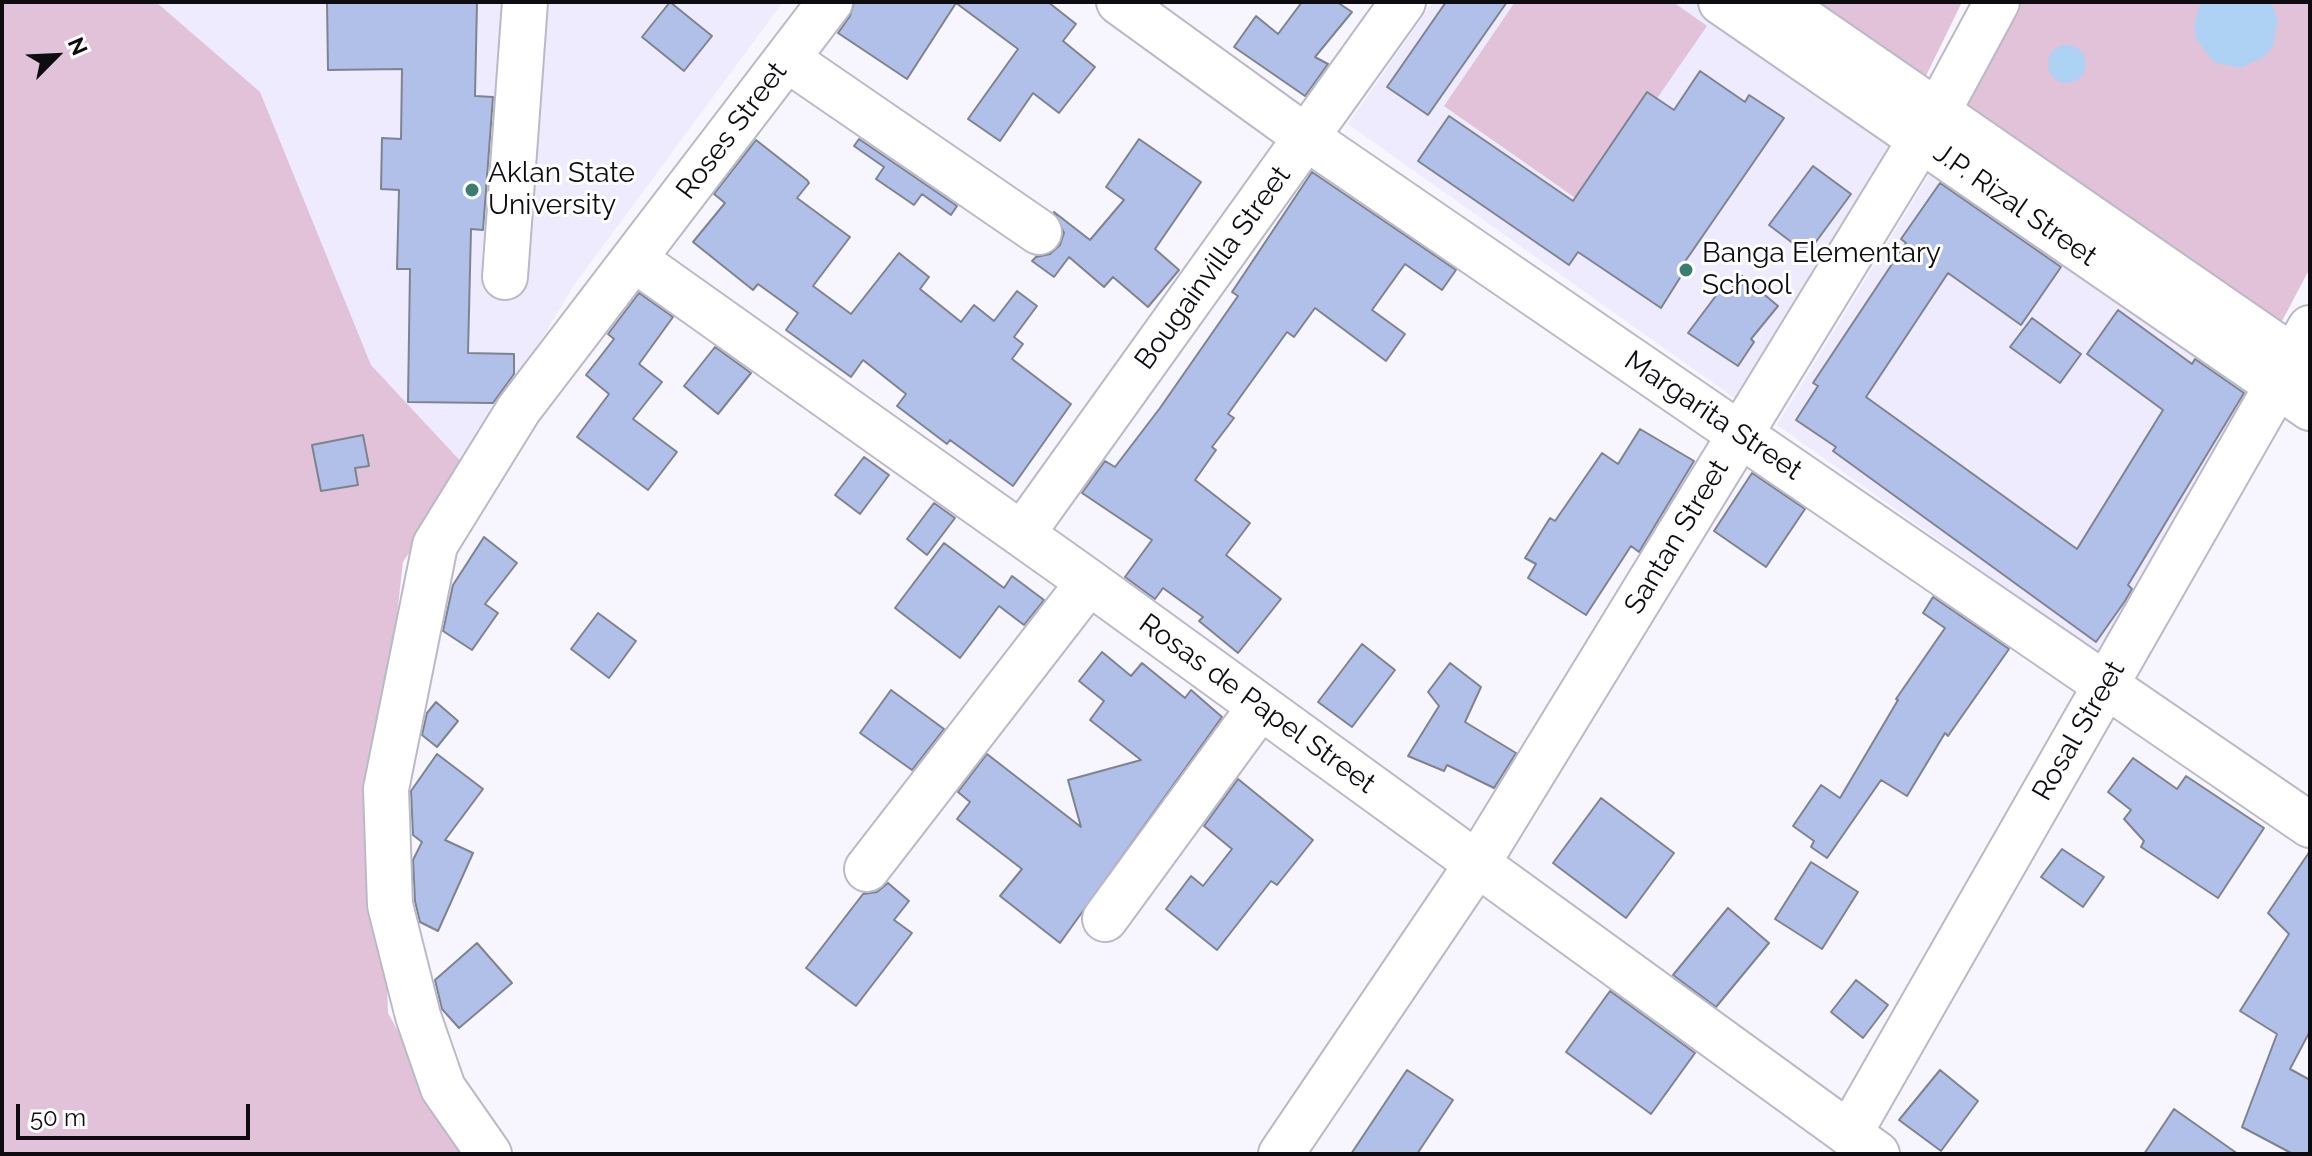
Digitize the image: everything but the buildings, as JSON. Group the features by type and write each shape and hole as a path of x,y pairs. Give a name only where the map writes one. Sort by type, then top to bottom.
{"street":[{"path":"505,277 525,2"},
{"name":"Roses Street","path":"489,1154 443,1088 418,1016 390,905 386,789 435,545 519,409 830,2"},
{"name":"Margarita Street","path":"1119,2 1307,138 2310,825"},
{"name":"Bougainvilla Street","path":"1022,534 1403,2"},
{"name":"J.P. Rizal Street","path":"1721,2 1929,126 2300,370"},
{"name":"J.P. Rizal Street","path":"1778,2 1929,126"},
{"name":"Santan Street","path":"1281,1154 1477,864 1929,126 1997,2"},
{"path":"787,59 1039,232"},
{"name":"Rosas de Papel Street","path":"634,259 1089,582 1863,1144"},
{"name":"Rosal Street","path":"1863,1144 2106,685 2300,370"},
{"path":"867,869 1089,582"},
{"path":"1105,919 1260,707"}],"shaded area":[{"path":"2,2 156,2 260,92 371,365 466,467 403,562 380,765 388,1013 466,1154 2,1154"},
{"name":"Aklan State University","path":"156,2 783,2 572,288 466,467 371,365 260,93"},
{"name":"Banga Elementary School","path":"1433,2 1694,2 1896,139 1740,402 1348,124"},
{"path":"1515,2 1673,2 1707,26 1584,204 1444,106"},
{"path":"1810,2 1962,2 1923,82"},
{"path":"2019,2 2310,2 2310,268 2281,323 1959,115"},
{"path":"1933,168 2261,388 2102,656 1777,425"}],"water":[{"path":"2201,2 2271,2 2278,20 2273,46 2264,57 2240,68 2214,62 2196,39 2194,25"},
{"path":"2067,45 2080,51 2086,64 2080,77 2067,83 2054,77 2048,64 2054,51"}],"place":[{"name":"Aklan State University","path":"472,190"},
{"name":"Banga Elementary School","path":"1686,270"}]}
